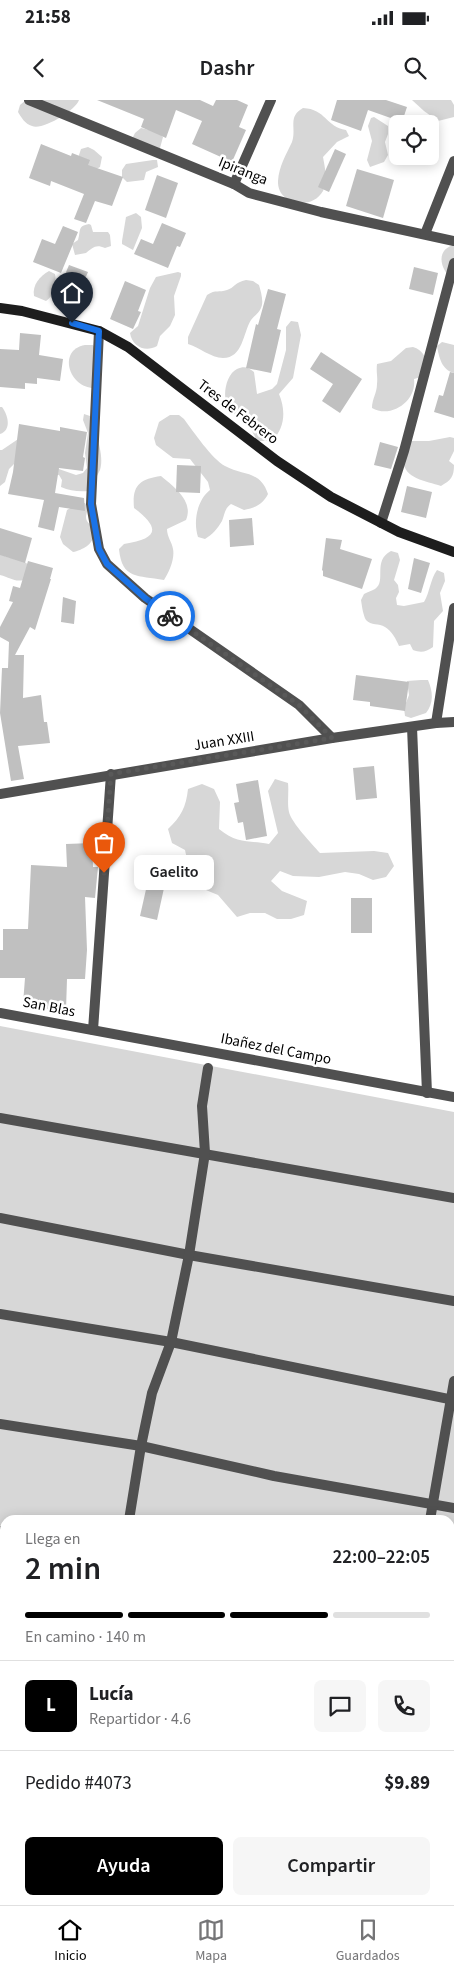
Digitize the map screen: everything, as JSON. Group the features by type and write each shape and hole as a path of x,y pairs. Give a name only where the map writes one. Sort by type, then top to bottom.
{"street":[{"name":"Ipiranga","path":"29,100 234,184 249,193 321,212 454,241"},
{"path":"234,184 271,100"},
{"path":"425,234 454,161"},
{"path":"381,523 404,451 454,263"},
{"name":"Tres de Febrero","path":"0,308 22,311 99,331 128,347 277,460 331,496 399,532 454,552"},
{"path":"99,331 91,504 99,549 107,564 145,598 299,705 332,738"},
{"path":"436,723 454,608"},
{"name":"Juan XXIII","path":"0,794 332,738 454,722"},
{"path":"412,727 427,1093"},
{"path":"93,1030 111,774"},
{"name":"San Blas","path":"0,1012 93,1030"},
{"name":"Ibañez del Campo","path":"93,1030 454,1097"},
{"path":"130,1515 152,1393 171,1342 189,1255 205,1154 202,1106 208,1068"},
{"path":"0,1118 454,1198"},
{"path":"0,1218 189,1255 454,1302"},
{"path":"0,1314 171,1342 452,1400"},
{"path":"431,1515 454,1381"},
{"path":"0,1424 141,1446 274,1476 454,1508"}],"shaded area":[{"path":"26,100 79,100 72,109 58,119 37,127 27,124 18,112 20,105"},
{"path":"412,100 451,100 454,105 454,117 439,121 439,115 430,115"},
{"path":"303,108 317,111 334,125 346,130 349,136 337,142 323,157 326,179 325,187 318,197 304,203 289,200 283,196 279,189 278,181 281,165 292,142 295,115"},
{"path":"374,117 388,126 385,142 388,155 384,162 370,167 367,160 372,141 368,126 371,118"},
{"path":"141,128 158,132 163,137 160,148 156,150 132,139"},
{"path":"88,147 102,157 100,167 91,172 78,158 81,149"},
{"path":"157,160 158,167 146,172 144,180 127,182 122,177 122,170 126,164"},
{"path":"136,213 141,217 142,228 133,250 122,244 122,241 126,217"},
{"path":"89,224 93,232 108,232 111,246 92,248 86,253 75,255 72,244 78,240 80,229"},
{"path":"454,245 454,280 443,267 442,256 444,251"},
{"path":"49,271 55,274 56,281 53,293 46,301 34,296 34,288 37,281"},
{"path":"181,273 181,276 174,296 175,315 170,326 160,336 157,346 148,349 136,345 130,333 138,326 150,288 156,277"},
{"path":"246,280 253,281 259,285 262,306 248,325 242,344 235,354 230,357 219,358 188,344 188,337 207,295 227,290"},
{"path":"291,321 298,322 301,335 293,378 279,394 283,407 282,425 272,441 258,441 246,421 232,413 227,406 225,394 227,382 237,369 246,368 254,372 257,394 272,389 277,384 286,350 286,327"},
{"path":"442,342 454,345 454,373 444,366 440,359 437,346"},
{"path":"93,345 98,350 94,388 78,382 70,368 71,354 76,348"},
{"path":"413,347 421,352 429,366 421,377 414,379 414,387 407,401 401,406 387,411 379,411 372,408 377,387 377,364 391,361 406,348"},
{"path":"0,407 4,410 8,422 4,432 0,434"},
{"path":"84,414 90,416 99,443 101,464 100,470 89,491 78,491 61,487 62,480 59,475 52,474 56,468 76,475 83,473 87,468 85,453 88,433 83,420"},
{"path":"170,415 179,415 184,419 214,457 225,466 256,477 265,486 268,494 261,503 248,509 244,510 231,504 226,510 219,526 205,539 198,537 196,518 202,499 210,490 208,482 190,459 173,458 156,445 154,438 159,422"},
{"path":"30,431 14,464 9,469 5,482 0,486 0,450"},
{"path":"454,438 454,451 449,461 454,465 454,469 453,475 447,482 441,486 423,481 407,471 403,460 409,441 429,441"},
{"path":"161,476 181,495 185,501 188,513 186,520 167,529 173,557 164,580 139,576 128,571 121,559 119,549 124,544 149,536 152,532 149,522 134,508 134,494 138,485 142,482"},
{"path":"79,503 85,503 88,509 86,519 92,527 94,537 86,547 73,552 63,544 60,537 67,510"},
{"path":"391,551 398,553 400,560 394,580 398,585 399,592 396,598 397,605 404,606 424,602 437,570 444,573 445,581 440,593 443,611 434,621 433,647 426,651 413,650 410,644 399,646 394,635 387,629 368,622 364,616 361,600 364,594 375,589 378,585 382,560"},
{"path":"0,554 20,559 32,567 29,578 14,580 0,575"},
{"path":"428,680 432,697 426,713 411,718 405,716 404,708 409,695 407,681"},
{"path":"275,779 288,783 289,812 302,833 320,853 374,851 388,853 394,866 386,877 373,880 359,874 345,872 319,877 293,876 280,871 271,881 282,891 307,901 304,915 291,919 277,919 265,913 250,913 237,917 218,895 201,888 191,878 185,850 172,843 168,829 182,811 188,789 202,784 214,789 220,802 219,829 225,834 243,841 269,844 278,833 268,791"},
{"path":"0,1026 454,1112 454,1515 0,1515"}],"building":[{"path":"97,100 200,100 213,106 216,100 237,100 248,105 239,127 246,130 232,162 192,144 202,121 176,110 166,138 141,127 144,119"},
{"path":"337,100 386,100 407,107 404,115 389,115 389,117 368,110 361,131 331,120"},
{"path":"41,144 71,156 72,153 90,160 88,165 123,177 112,206 95,201 86,223 74,219 84,194 51,181 50,186 29,178"},
{"path":"335,149 346,154 329,192 318,187"},
{"path":"357,169 394,180 383,218 346,206"},
{"path":"157,175 178,183 166,218 145,210"},
{"path":"162,223 186,233 180,247 177,246 168,268 134,254 141,239 153,244"},
{"path":"63,226 78,232 61,273 33,262 42,239 55,244"},
{"path":"69,265 88,272 74,304 56,296"},
{"path":"414,267 438,273 433,295 409,289"},
{"path":"125,281 146,290 138,311 141,312 133,329 110,319"},
{"path":"268,289 286,294 277,329 281,330 271,373 246,368 256,324 258,325"},
{"path":"20,333 41,335 39,355 63,359 60,381 37,378 37,384 25,383 25,389 0,387 0,349 19,350"},
{"path":"321,352 362,379 340,413 322,401 333,384 310,369"},
{"path":"450,372 454,373 454,418 434,412 439,395 443,396"},
{"path":"19,424 60,431 60,427 87,432 83,471 59,468 55,493 84,498 85,511 59,507 54,531 38,527 44,500 8,494 13,472"},
{"path":"380,442 398,447 391,469 374,465"},
{"path":"177,465 201,466 200,493 176,492"},
{"path":"407,486 432,492 426,518 401,512"},
{"path":"252,518 254,545 230,547 229,520"},
{"path":"0,528 32,538 25,563 0,555"},
{"path":"326,538 342,540 340,549 372,559 362,589 323,576"},
{"path":"414,558 430,563 421,593 408,589"},
{"path":"28,561 53,568 35,630 30,627 15,655 24,655 23,698 41,695 44,722 47,722 50,743 18,746 24,779 11,781 0,713 2,668 8,668 9,642 0,637 0,627 13,602 9,601 13,586 20,588"},
{"path":"63,597 76,601 74,624 61,622"},
{"path":"356,675 409,682 405,711 370,706 370,702 353,700"},
{"path":"374,766 377,798 356,800 353,768"},
{"path":"258,780 267,836 246,840 243,822 238,823 234,803 239,802 236,784"},
{"path":"92,843 93,867 98,867 95,898 85,897 87,950 85,979 67,979 66,1010 46,1009 46,1006 23,1004 25,978 0,978 0,950 3,950 3,929 28,929 31,865 67,867 66,844"},
{"path":"147,885 164,888 157,920 140,916"},
{"path":"351,898 372,898 372,933 351,933"}],"way so far":[{"path":"104,873 111,774 332,738 299,705 170,616"}],"place":[{"name":"Gaelito","path":"104,873"}],"route":[{"path":"72,323 99,331 91,504 99,549 107,564 145,598 170,616"}]}
